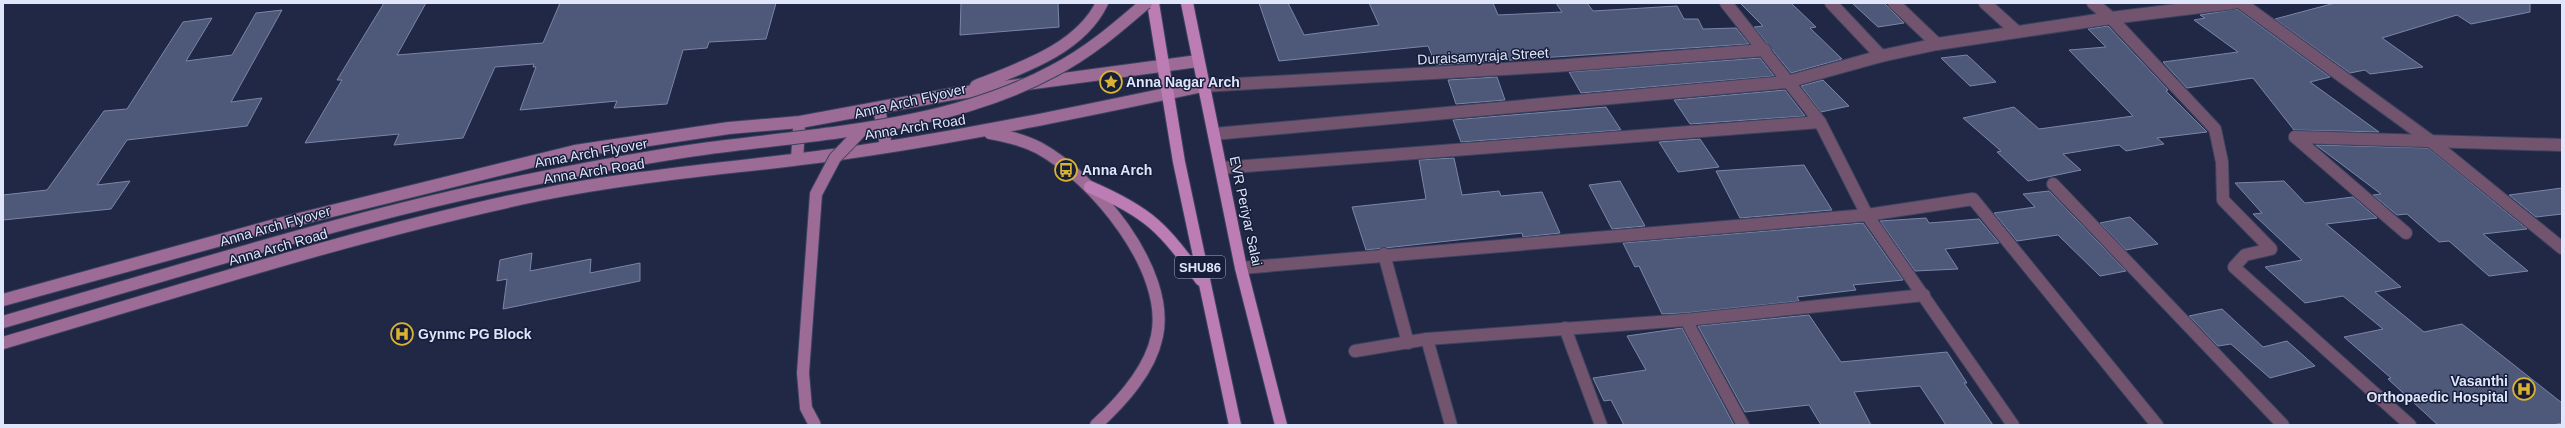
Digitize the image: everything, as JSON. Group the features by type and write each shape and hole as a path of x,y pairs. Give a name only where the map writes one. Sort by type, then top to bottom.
{"main road":[{"name":"Anna Arch Road","path":"952,94 1006,74 1055,50 1093,22 1102,3"},
{"name":"Anna Arch Flyover","path":"3,322 292,237 444,198 646,158 863,129 969,106 1055,70 1106,39 1146,3"},
{"name":"SHU86","path":"1153,3 1165,94 1178,169 1236,425"},
{"name":"EVR Periyar Salai","path":"1187,3 1241,268 1281,425"},
{"name":"Anna Arch Road","path":"3,300 274,224 575,151 729,128 800,122 952,94 1198,61"},
{"name":"Anna Arch Road","path":"3,343 412,225 510,202 650,177 797,159 981,131 1203,86"},
{"path":"879,108 886,146"},
{"path":"797,159 800,122"},
{"path":"815,425 806,408 803,373 816,194 823,173 844,145 863,129"},
{"path":"981,131 1010,136 1046,152 1090,186 1108,208 1148,271 1156,292 1157,336 1136,381 1108,415 1096,425"},
{"path":"1090,186 1121,200 1153,221 1168,236 1204,284"}],"street":[{"path":"1726,3 1765,50 1787,82 1820,122 1868,215 2013,425"},
{"path":"1831,3 1881,56"},
{"path":"1894,3 1937,44"},
{"path":"1985,3 2017,32"},
{"path":"2093,3 2111,18 2215,129 2217,147 2222,162 2223,200 2271,249 2245,255 2234,267 2410,425"},
{"path":"1214,134 1787,82 1881,56 1937,44 2111,18 2233,3"},
{"path":"2241,3 2428,139 2562,248"},
{"name":"Duraisamyraja Street","path":"1203,86 1555,66 1765,50"},
{"path":"1221,168 1820,122"},
{"path":"2406,233 2294,137 2428,139 2562,145"},
{"path":"2053,184 2282,425"},
{"path":"1241,268 1384,254 1868,215 1973,199 2157,425"},
{"path":"1384,254 1408,343"},
{"path":"1355,351 1427,339 1686,320 1924,295"},
{"path":"1686,320 1743,425"},
{"path":"1565,328 1601,425"},
{"path":"1427,339 1450,425"}],"building":[{"path":"384,3 426,3 397,55 543,43 560,3 776,3 766,39 709,42 707,48 683,50 667,104 614,108 617,101 520,110 536,67 533,67 534,64 495,67 463,138 394,145 399,134 305,143 342,80 337,80"},
{"path":"961,3 1058,3 1059,27 960,35"},
{"path":"1259,3 1288,3 1304,35 1379,25 1369,3 1493,3 1498,15 1562,12 1556,3 1587,3 1593,11 1677,6 1684,19 1698,19 1703,29 1736,28 1749,44 1436,65 1428,46 1279,61"},
{"path":"1740,3 1791,3 1816,27 1810,28 1842,59 1791,73 1754,27 1763,26"},
{"path":"1852,3 1884,3 1904,23 1878,27"},
{"path":"2335,3 2530,3 2530,12 2471,24 2457,15 2382,38 2423,67 2370,74 2365,70 2350,73 2275,19"},
{"path":"2237,9 2330,77 2310,82 2379,132 2294,130 2253,78 2187,88 2163,62 2238,52 2194,20 2205,18 2200,15"},
{"path":"282,10 231,102 262,98 247,126 127,140 97,185 130,181 111,209 3,220 3,195 47,190 104,111 127,109 183,22 212,18 186,61 232,55 256,13"},
{"path":"2108,26 2168,90 2166,91 2207,132 2157,138 2164,144 2126,151 2119,145 2063,154 2081,170 2028,181 1997,152 2001,151 1963,118 2014,107 2039,129 2133,116 2069,50 2106,47 2088,29"},
{"path":"1967,55 1996,82 1970,86 1941,58"},
{"path":"1760,58 1774,76 1581,93 1569,72"},
{"path":"1497,77 1505,100 1456,104 1448,80"},
{"path":"1823,80 1849,106 1821,112 1801,86"},
{"path":"1785,90 1805,116 1690,124 1674,100"},
{"path":"1606,107 1621,130 1461,142 1453,120"},
{"path":"1700,139 1719,167 1678,172 1659,142"},
{"path":"2316,145 2428,148 2527,229 2483,234 2528,271 2489,276 2449,241 2439,242 2407,214 2397,215 2373,195 2381,194"},
{"path":"1454,158 1462,195 1499,191 1501,196 1542,192 1560,233 1523,237 1522,233 1366,250 1352,207 1426,199 1419,160"},
{"path":"1804,165 1832,210 1740,218 1716,171"},
{"path":"1620,181 1645,226 1612,229 1589,185"},
{"path":"2284,181 2305,203 2353,197 2377,218 2326,224 2401,287 2375,292 2424,332 2462,324 2562,403 2562,423 2553,425 2438,425 2388,379 2391,378 2344,337 2383,329 2343,296 2305,303 2265,267 2302,260 2253,214 2262,213 2235,183"},
{"path":"2562,188 2562,214 2536,217 2509,195"},
{"path":"2049,191 2126,271 2100,276 2058,235 2017,241 1994,213 2035,207 2023,194"},
{"path":"2130,217 2158,244 2126,250 2100,223"},
{"path":"1926,218 1929,223 1979,219 1999,243 1945,249 1958,269 1915,271 1880,221"},
{"path":"1863,223 1903,280 1853,285 1856,290 1797,297 1799,301 1685,313 1662,314 1639,266 1635,267 1623,243"},
{"path":"532,253 530,271 591,259 590,273 640,263 640,281 503,309 507,279 497,281 500,260"},
{"path":"2222,309 2263,347 2287,341 2315,366 2270,378 2231,344 2218,346 2189,316"},
{"path":"1809,315 1841,362 1947,352 1967,383 1964,383 1993,425 1946,425 1920,386 1854,392 1871,425 1821,425 1809,405 1745,412 1698,326"},
{"path":"1682,328 1734,425 1624,425 1611,400 1604,401 1593,378 1646,370 1627,336"}],"place":[{"name":"Anna Nagar Arch","path":"1111,82"},
{"name":"Anna Arch","path":"1066,170"},
{"name":"Gynmc PG Block","path":"402,334"},
{"name":"Vasanthi Orthopaedic Hospital","path":"2524,389"}]}
